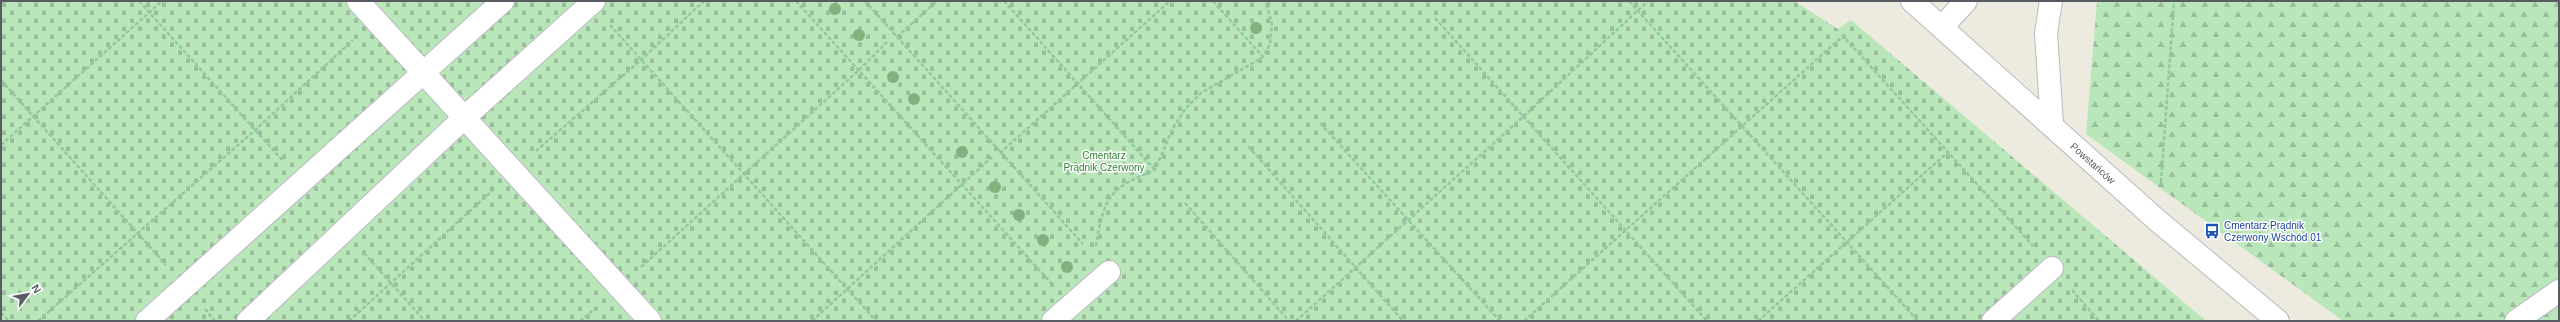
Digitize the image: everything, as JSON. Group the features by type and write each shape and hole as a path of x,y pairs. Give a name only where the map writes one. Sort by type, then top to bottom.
{"street":[{"path":"358,1 650,321"},
{"path":"147,321 423,71 504,1"},
{"name":"Powstańców","path":"1912,1 2158,221 2278,321"},
{"path":"1942,27 1966,1"},
{"path":"2051,1 2046,33 2052,125"},
{"path":"248,321 465,117 592,3"},
{"path":"1994,321 2052,268"},
{"path":"1053,321 1109,272"},
{"path":"2516,321 2559,291"}],"path":[{"path":"1,145 162,1"},
{"path":"796,1 1071,306"},
{"path":"865,1 1083,244"},
{"path":"897,37 937,1"},
{"path":"1004,1 1155,170"},
{"path":"1000,153 1170,1"},
{"path":"1213,1 1263,57"},
{"path":"1109,272 1095,252 1101,216 1114,192 1126,182 1155,170 1172,130 1185,109 1201,93 1263,57 1270,44 1272,22 1265,1"},
{"path":"1629,1 1918,321"},
{"path":"1296,321 1524,116 1648,1"},
{"path":"2158,221 2174,1"},
{"path":"592,3 876,321"},
{"path":"1435,18 1707,321"},
{"path":"38,321 254,131 375,20"},
{"path":"1524,321 1843,36 2099,321"},
{"path":"580,321 859,70 887,42"},
{"path":"1,80 186,286 215,321"},
{"path":"1320,123 1500,321"},
{"path":"1248,146 1403,321"},
{"path":"1758,321 1948,152"},
{"path":"812,321 848,290 992,157"},
{"path":"1185,203 1289,321"},
{"path":"1,313 8,321"}],"green space":[{"name":"Cmentarz Prądnik Czerwony","path":"1,1 1794,1 1838,29 1851,20 2206,321 1,321"},
{"path":"2097,1 2559,1 2559,321 2343,321 2086,134"}],"place":[{"name":"Cmentarz Prądnik Czerwony Wschód 01","path":"2212,231"}]}
